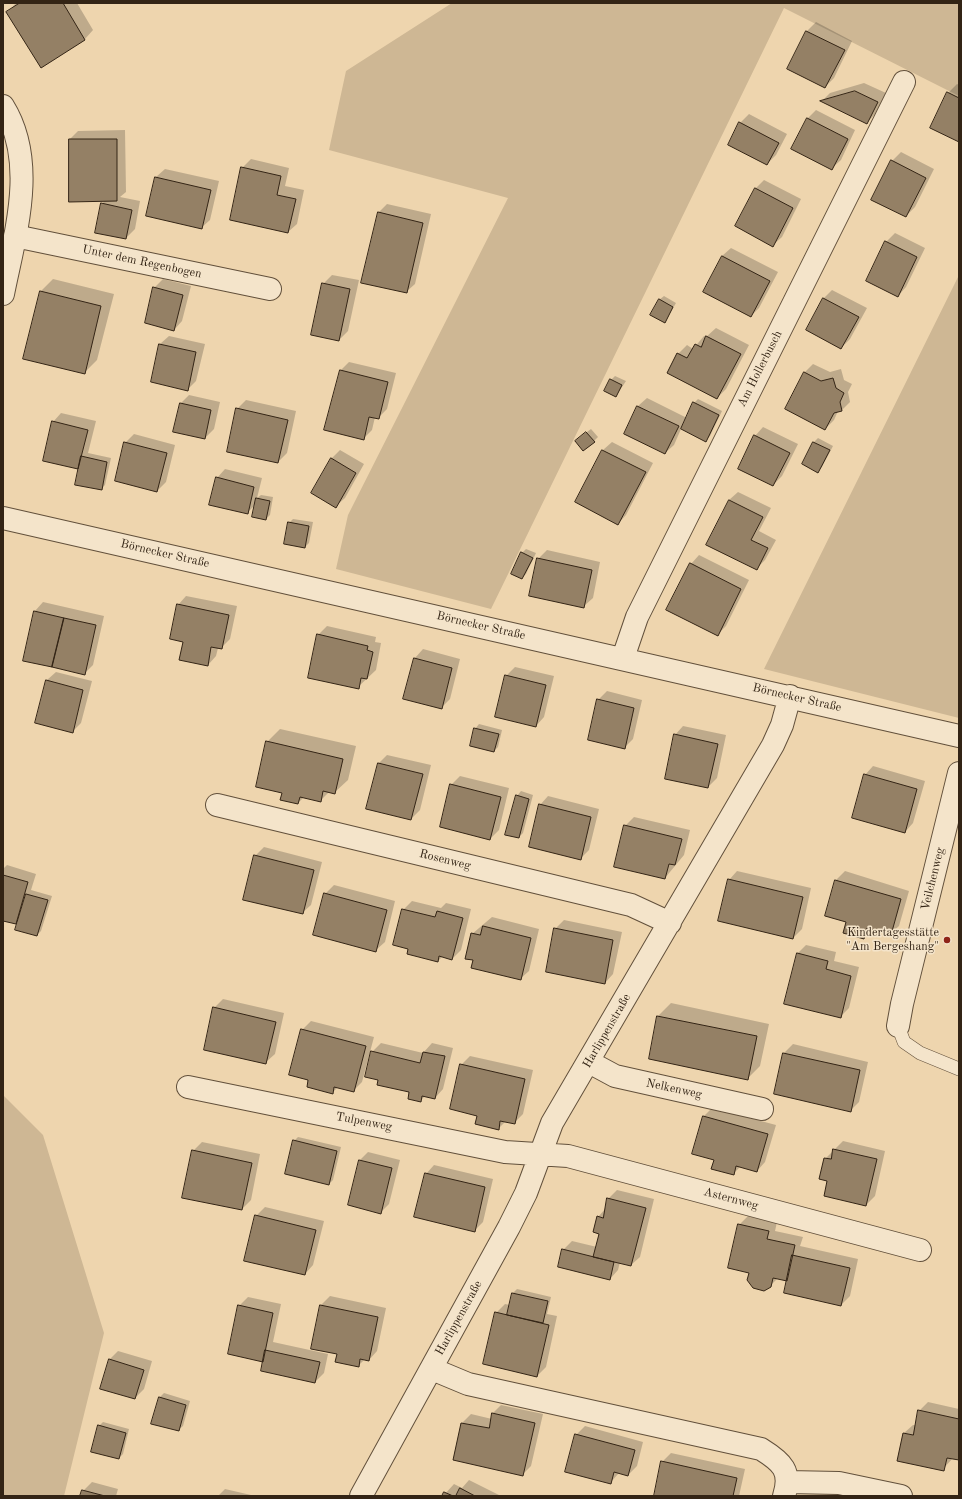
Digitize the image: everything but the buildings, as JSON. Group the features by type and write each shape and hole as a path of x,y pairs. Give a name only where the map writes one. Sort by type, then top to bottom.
{"street":[{"name":"Am Hollerbusch","path":"623,658 637,617 904,82"},
{"path":"3,106 9,116 18,146 21,173 21,202 3,294"},
{"name":"Unter dem Regenbogen","path":"15,236 270,289"},
{"name":"Börnecker Straße","path":"3,518 790,696 959,736"},
{"name":"Harlippenstraße","path":"361,1496 509,1227 526,1193 552,1123 773,745 782,725 790,696"},
{"name":"Veilchenweg","path":"898,1026 902,1004 959,773"},
{"name":"Rosenweg","path":"217,805 631,905 670,923"},
{"name":"Nelkenweg","path":"589,1062 615,1076 762,1109"},
{"name":"Tulpenweg","path":"188,1087 505,1152 540,1153"},
{"name":"Asternweg","path":"540,1153 575,1158 920,1250"},
{"name":"Harlippenstraße","path":"432,1369 468,1384 761,1449 776,1458 785,1470 786,1489 839,1483 901,1496"}],"lane":[{"name":"Veilchenweg","path":"898,1026 904,1042 920,1053 959,1069"}],"shaded area":[{"path":"452,3 959,3 959,96 784,8 491,609 336,569 348,515 508,198 329,150 346,71"},
{"path":"959,275 959,718 764,669"},
{"path":"3,1095 43,1135 104,1333 64,1496 3,1496"}],"place":[{"name":"Kindertagesstätte \"Am Bergeshang\"","path":"947,940"}]}
